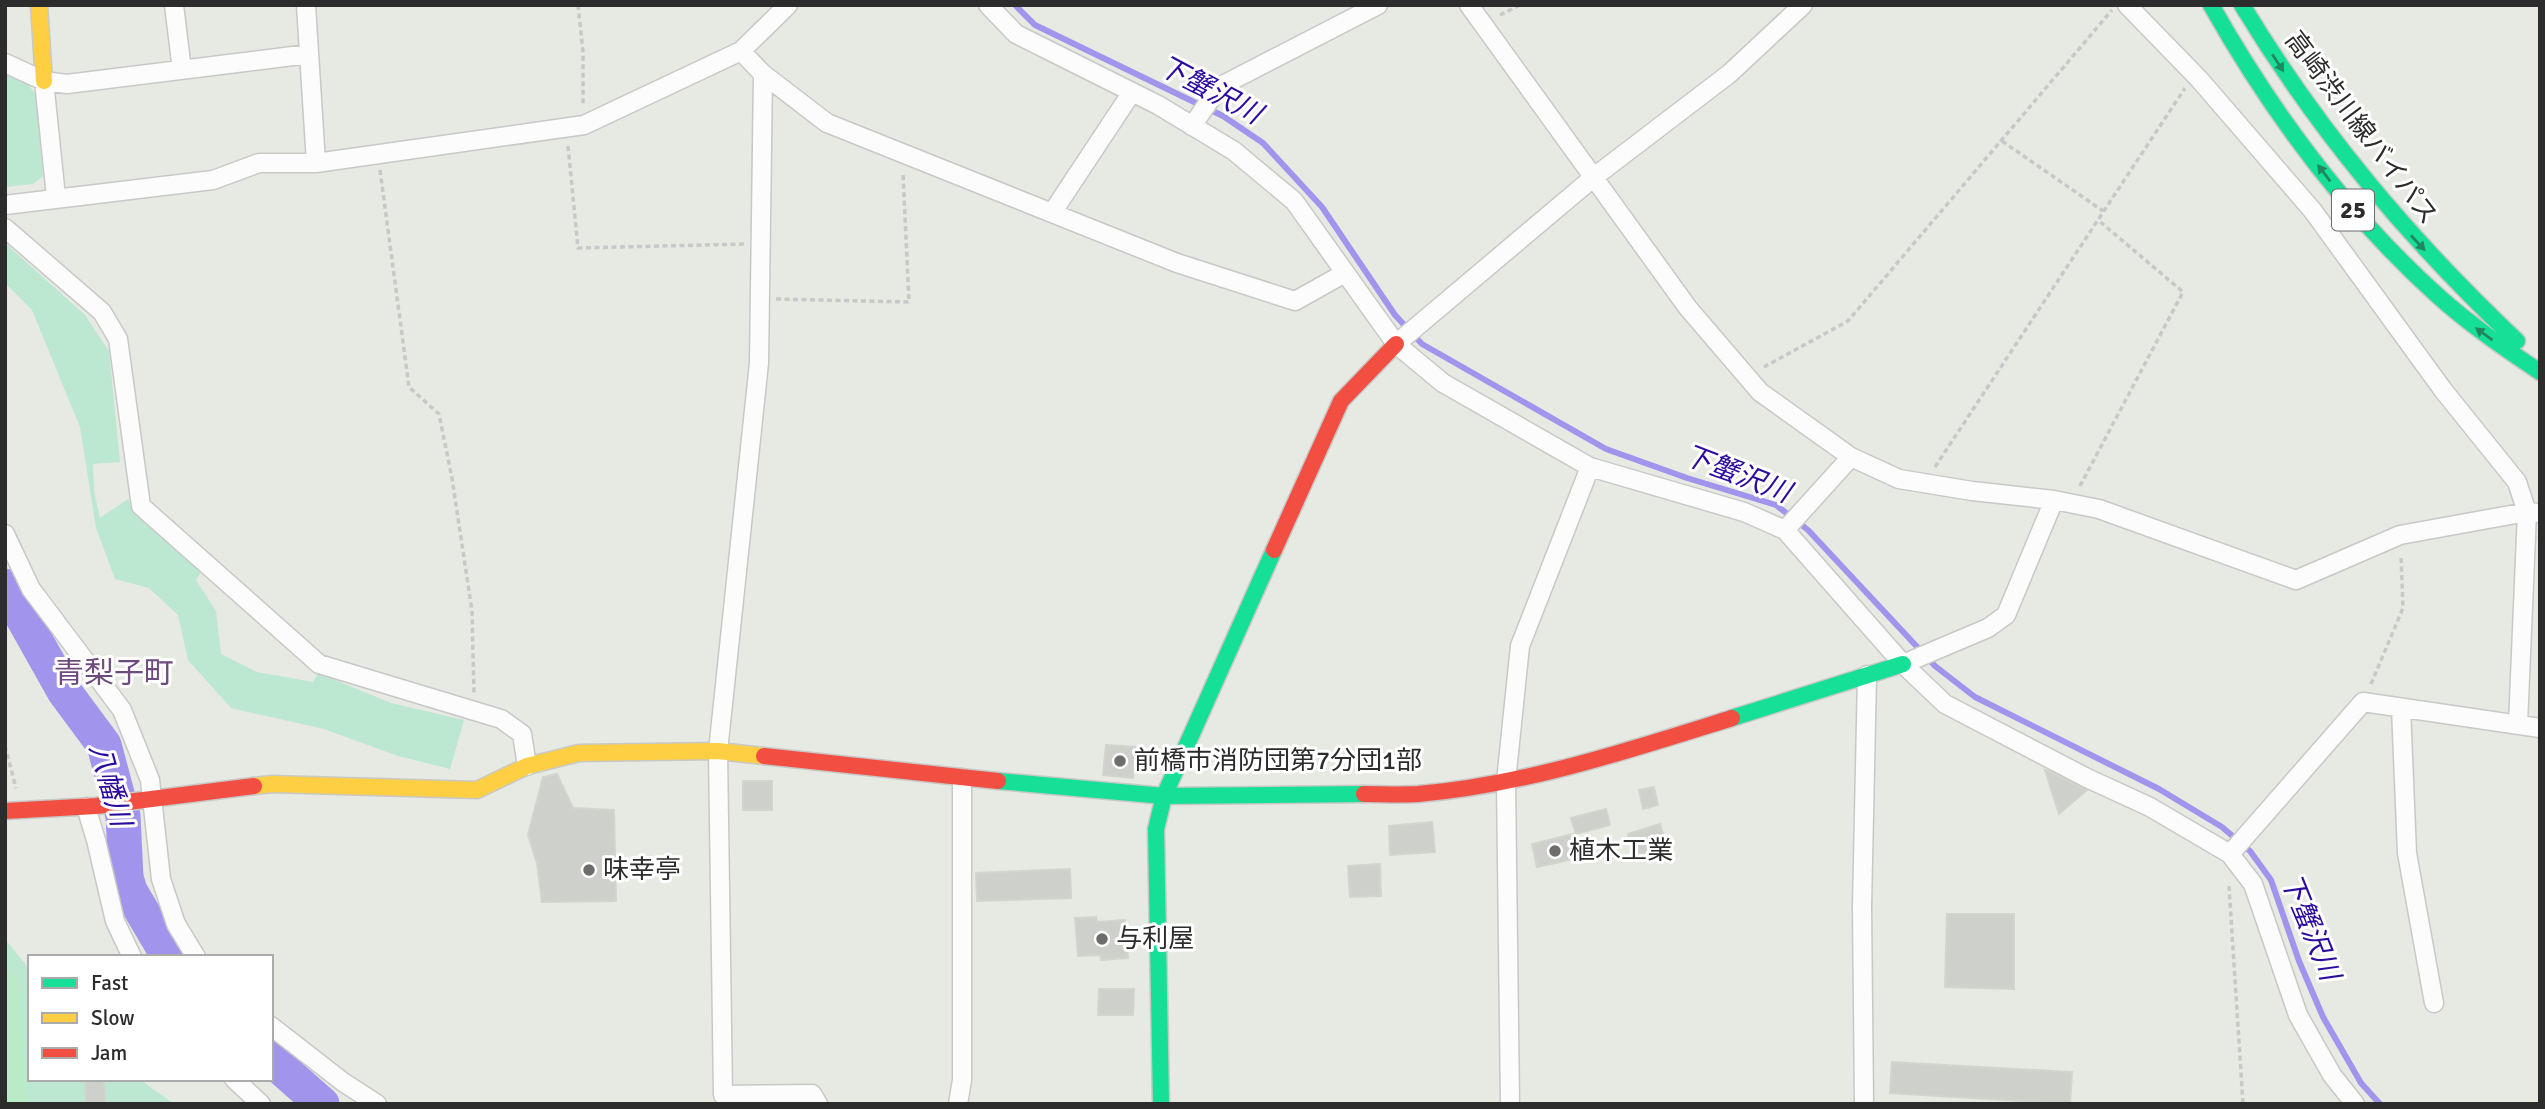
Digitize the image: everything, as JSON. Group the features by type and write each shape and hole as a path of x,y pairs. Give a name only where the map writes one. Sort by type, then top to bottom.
{"street":[{"path":"39,5 56,197"},
{"path":"174,5 182,70"},
{"path":"306,5 316,163"},
{"path":"5,205 214,180 259,163 316,163 575,126 741,51 788,5"},
{"path":"988,5 1016,34 1132,92 1234,151 1294,201 1396,344 1443,383 1590,467 1744,512 1785,530 1903,664 1945,704 2087,778 2150,807 2230,853 2253,884 2298,1016 2332,1075 2355,1104"},
{"path":"1192,126 1219,87 1378,5"},
{"path":"1469,5 1688,308 1760,392 1851,457 1899,479 2063,501 2099,509 2296,580 2400,535 2533,512"},
{"path":"1161,1104 1156,829 1164,796 1341,401 1396,344 1594,177 1729,74 1803,5"},
{"path":"2127,5 2194,74 2313,211 2443,390 2517,482 2533,512 2518,724"},
{"name":"高崎渋川線バイパス","path":"2211,5 2230,40 2275,107 2337,191 2373,234 2411,274 2447,306 2540,372"},
{"name":"高崎渋川線バイパス","path":"2242,5 2301,98 2386,208 2465,291 2540,361"},
{"path":"741,51 763,74 827,123 1177,263 1294,301 1345,273"},
{"path":"5,63 44,81 67,84 309,54"},
{"path":"763,74 759,363 718,751 723,1095 812,1094 818,1104"},
{"path":"1052,213 1132,92"},
{"path":"5,228 102,312 118,340 141,506 319,664 501,719 522,734 527,766"},
{"path":"1785,530 1851,457"},
{"path":"1510,1104 1506,781 1520,646 1590,467"},
{"path":"5,811 91,807 272,784 477,790 527,766 579,752 718,751 962,778 1164,796 1417,794 1506,781 1644,746 1903,664 1988,628 2006,615 2063,501"},
{"path":"5,534 31,589 121,710 150,780 148,800 161,879 176,924 195,955"},
{"path":"1864,1104 1862,907 1867,675"},
{"path":"2230,853 2363,702 2540,727"},
{"path":"2401,708 2407,853 2434,1003"},
{"path":"958,1104 962,1080 962,778"},
{"path":"91,807 115,921 131,955"},
{"path":"273,1028 343,1082 377,1104"},
{"path":"235,1081 261,1104"}],"path":[{"path":"578,5 583,52 575,126 578,248 761,243"},
{"path":"1747,377 1848,321 2116,5"},
{"path":"1924,483 2194,74"},
{"path":"2001,141 2103,211"},
{"path":"760,299 909,302 902,153"},
{"path":"378,154 409,387 439,414 452,478 472,611 474,711"},
{"path":"2063,501 2183,292 2098,220"},
{"path":"2363,702 2403,608 2400,535"},
{"path":"5,746 22,810"},
{"path":"2230,853 2243,1104"}],"green space":[{"path":"5,73 27,83 36,95 43,176 33,184 5,187"},
{"path":"5,243 85,315 109,351 120,462 93,464 94,491 100,518 128,499 135,514 202,571 196,580 216,611 221,654 257,672 313,682 318,673 391,703 464,720 450,769 398,756 324,729 231,708 188,660 178,615 149,588 115,579 96,528 80,427 32,310 5,283"},
{"path":"5,939 28,968 28,1081 142,1081 174,1104 5,1104"},
{"path":"5,968 17,979 28,1104 5,1104"}],"building":[{"name":"前橋市消防団第7分団1部","path":"1106,745 1136,747 1133,778 1103,775"},
{"path":"2045,770 2051,772 2087,790 2059,814"},
{"path":"557,774 573,808 614,810 616,901 542,902 537,863 528,835 543,777"},
{"path":"743,781 772,781 772,810 743,810"},
{"path":"1654,787 1658,805 1643,809 1639,790"},
{"path":"1606,809 1610,825 1576,834 1571,818"},
{"path":"1432,822 1435,852 1390,855 1389,826"},
{"path":"1660,824 1667,846 1635,856 1628,834"},
{"name":"植木工業","path":"1573,834 1578,858 1537,867 1532,844"},
{"path":"1380,864 1381,896 1350,897 1348,866"},
{"path":"1070,869 1071,898 977,901 976,873"},
{"path":"1947,914 2014,914 2014,989 1945,987"},
{"name":"与利屋","path":"1096,917 1097,922 1125,920 1128,958 1101,960 1100,955 1078,956 1075,918"},
{"path":"1099,989 1134,989 1133,1015 1098,1015"},
{"path":"1892,1062 2072,1072 2070,1104 1890,1093"},
{"path":"85,1081 104,1081 105,1104 86,1104"}],"waterway":[{"name":"下蟹沢川","path":"1015,5 1035,25 1223,116 1263,143 1322,207 1395,315 1422,344 1606,449 1687,478 1776,505 1808,530 1935,666 1975,697 2159,789 2222,827 2250,851 2271,880 2299,961 2323,1017 2361,1083 2380,1104"},
{"name":"八幡川","path":"5,586 64,691 104,745 123,816 126,877 130,891 168,955"},
{"name":"八幡川","path":"273,1061 322,1104"}],"traffic: fast":[{"path":"2211,5 2285,122 2312,159 2372,230 2449,306 2540,372"},
{"path":"2242,5 2302,97 2368,182 2439,263 2517,341"},
{"path":"1161,1104 1156,829 1164,796 1274,550"},
{"path":"1732,718 1903,664"},
{"path":"998,781 1164,796 1364,794"}],"traffic: slow":[{"path":"39,5 44,81"},
{"path":"254,786 272,784 477,790 527,766 579,753 718,751 764,756"}],"traffic: jam":[{"path":"1274,550 1341,401 1396,344"},
{"path":"1364,794 1418,794 1497,783 1576,765 1732,718"},
{"path":"764,756 998,781"},
{"path":"5,811 96,806 254,786"}],"place":[{"name":"前橋市消防団第7分団1部","path":"1120,761"},
{"name":"植木工業","path":"1555,851"},
{"name":"味幸亭","path":"589,870"},
{"name":"与利屋","path":"1102,939"}],"district":[{"name":"青梨子町","path":"114,673"}]}
